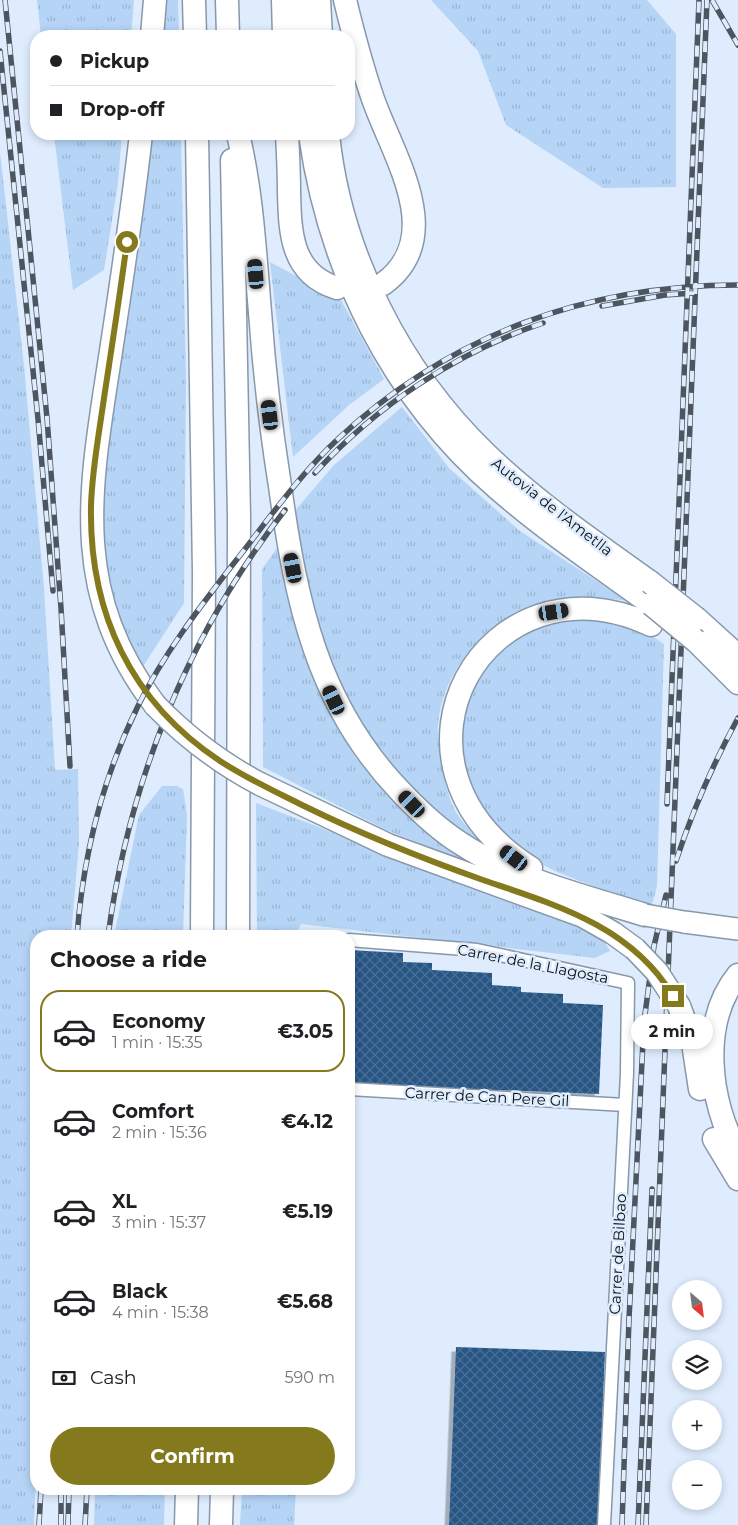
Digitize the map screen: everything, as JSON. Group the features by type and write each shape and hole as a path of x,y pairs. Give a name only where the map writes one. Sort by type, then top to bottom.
{"highway":[{"path":"152,30 155,0"},
{"path":"194,0 195,30"},
{"path":"228,0 228,30"},
{"path":"283,0 284,30"},
{"path":"302,0 304,30"},
{"path":"319,0 321,30"},
{"path":"345,0 353,30"},
{"path":"355,36 366,76 403,174 412,206 414,230 410,251 399,270 383,284"},
{"path":"140,140 97,441 91,506 97,580 109,625 131,670 154,705 194,742 220,761 260,784 388,845 544,900 600,925 635,949 657,972 679,1006 693,1043 702,1100 711,1132 738,1179"},
{"path":"197,140 204,573 202,930"},
{"path":"231,140 239,507 238,930"},
{"path":"239,140 249,193 266,372 287,536 310,641 331,694 347,724 372,760 412,804 444,831 476,853 518,874 645,916"},
{"path":"287,140 290,226 295,248 310,274 327,285 337,288"},
{"path":"311,140 322,201 346,275 375,337 412,395 458,450 497,488 651,614"},
{"name":"Autovia de l'Ametlla","path":"329,140 339,194 354,246 385,318 413,365 449,414 485,453 516,481 584,534 652,577 697,629 738,656"},
{"path":"595,900 540,874 503,849 482,827 468,808 454,775 450,748 452,721 462,688 478,659 498,640 522,624 554,612 584,609 621,614 651,614 697,629 738,635"},
{"path":"697,629 738,684"},
{"path":"544,900 738,929"},
{"path":"738,975 720,1013 712,1059 718,1107 728,1134 738,1153"},
{"path":"186,1525 188,1495"},
{"path":"221,1525 222,1495"}],"street":[{"name":"Carrer de la Llagosta","path":"355,940 477,950 628,983"},
{"name":"Carrer de Bilbao","path":"604,1525 625,1105 628,983"},
{"name":"Carrer de Can Pere Gil","path":"355,1088 625,1105"}],"green space":[{"path":"37,0 134,0 132,30 40,30"},
{"path":"166,0 178,0 179,30 162,30"},
{"path":"431,0 647,0 676,34 676,187 603,188 506,125 478,51"},
{"path":"55,140 122,140 118,183 104,270 73,290"},
{"path":"149,140 181,140 186,379 184,603 140,671 121,625 106,573 102,516 111,409"},
{"path":"0,152 24,366 44,588 55,770 78,769 79,843 72,930 30,930 30,1495 35,1495 34,1525 0,1525"},
{"path":"270,262 341,300 384,379 349,405 293,457"},
{"path":"402,407 449,468 520,531 627,601 607,598 563,598 544,602 524,610 488,633 472,648 459,665 449,683 438,725 443,770 448,793 457,814 494,852 447,821 421,799 402,780 369,736 342,689 331,664 317,624 306,576 293,513 334,465"},
{"path":"277,548 300,643 328,710 355,757 414,822 488,870 386,830 263,767 262,569"},
{"path":"599,618 646,632 664,644 657,886 652,905 601,889 557,872 532,859 491,825 467,784 460,730 478,676 507,644 550,622"},
{"path":"162,786 177,786 183,789 187,815 183,930 115,930 139,815"},
{"path":"256,803 600,935 610,951 595,958 301,924 298,930 257,930"},
{"path":"95,1495 165,1495 164,1525 94,1525"},
{"path":"242,1495 296,1495 294,1525 240,1525"}],"building":[{"path":"355,950 403,953 403,962 432,963 432,970 492,973 492,985 521,987 521,992 563,994 563,1003 603,1005 599,1094 355,1084"},
{"path":"456,1347 605,1352 598,1525 449,1525"}],"railway":[{"path":"5,0 47,418 70,766"},
{"path":"667,804 699,0"},
{"path":"646,1525 707,0"},
{"path":"712,0 738,45"},
{"path":"0,51 38,419 53,591"},
{"path":"78,930 84,877 96,818 114,761 138,706 170,650 195,615 284,498 324,452 382,402 427,371 474,344 524,323 575,306 628,294 682,287 738,285"},
{"path":"602,306 665,295 694,293"},
{"path":"315,473 364,425 420,384 480,349 543,323"},
{"path":"109,930 131,821 168,711 192,658 219,607 250,558 285,510"},
{"path":"676,861 704,788 738,718"},
{"path":"622,1525 629,1319 644,1022 654,946 666,895"},
{"path":"638,1525 652,1189"},
{"path":"39,1525 41,1495"},
{"path":"61,1495 61,1525"},
{"path":"68,1525 69,1495"},
{"path":"85,1525 87,1495"}],"route":[{"path":"127,242 93,474 92,536 97,580 109,625 141,687 154,705 194,742 220,761 243,775 320,814 388,845 544,900 583,916 613,932 644,958 657,972 673,996"}]}
